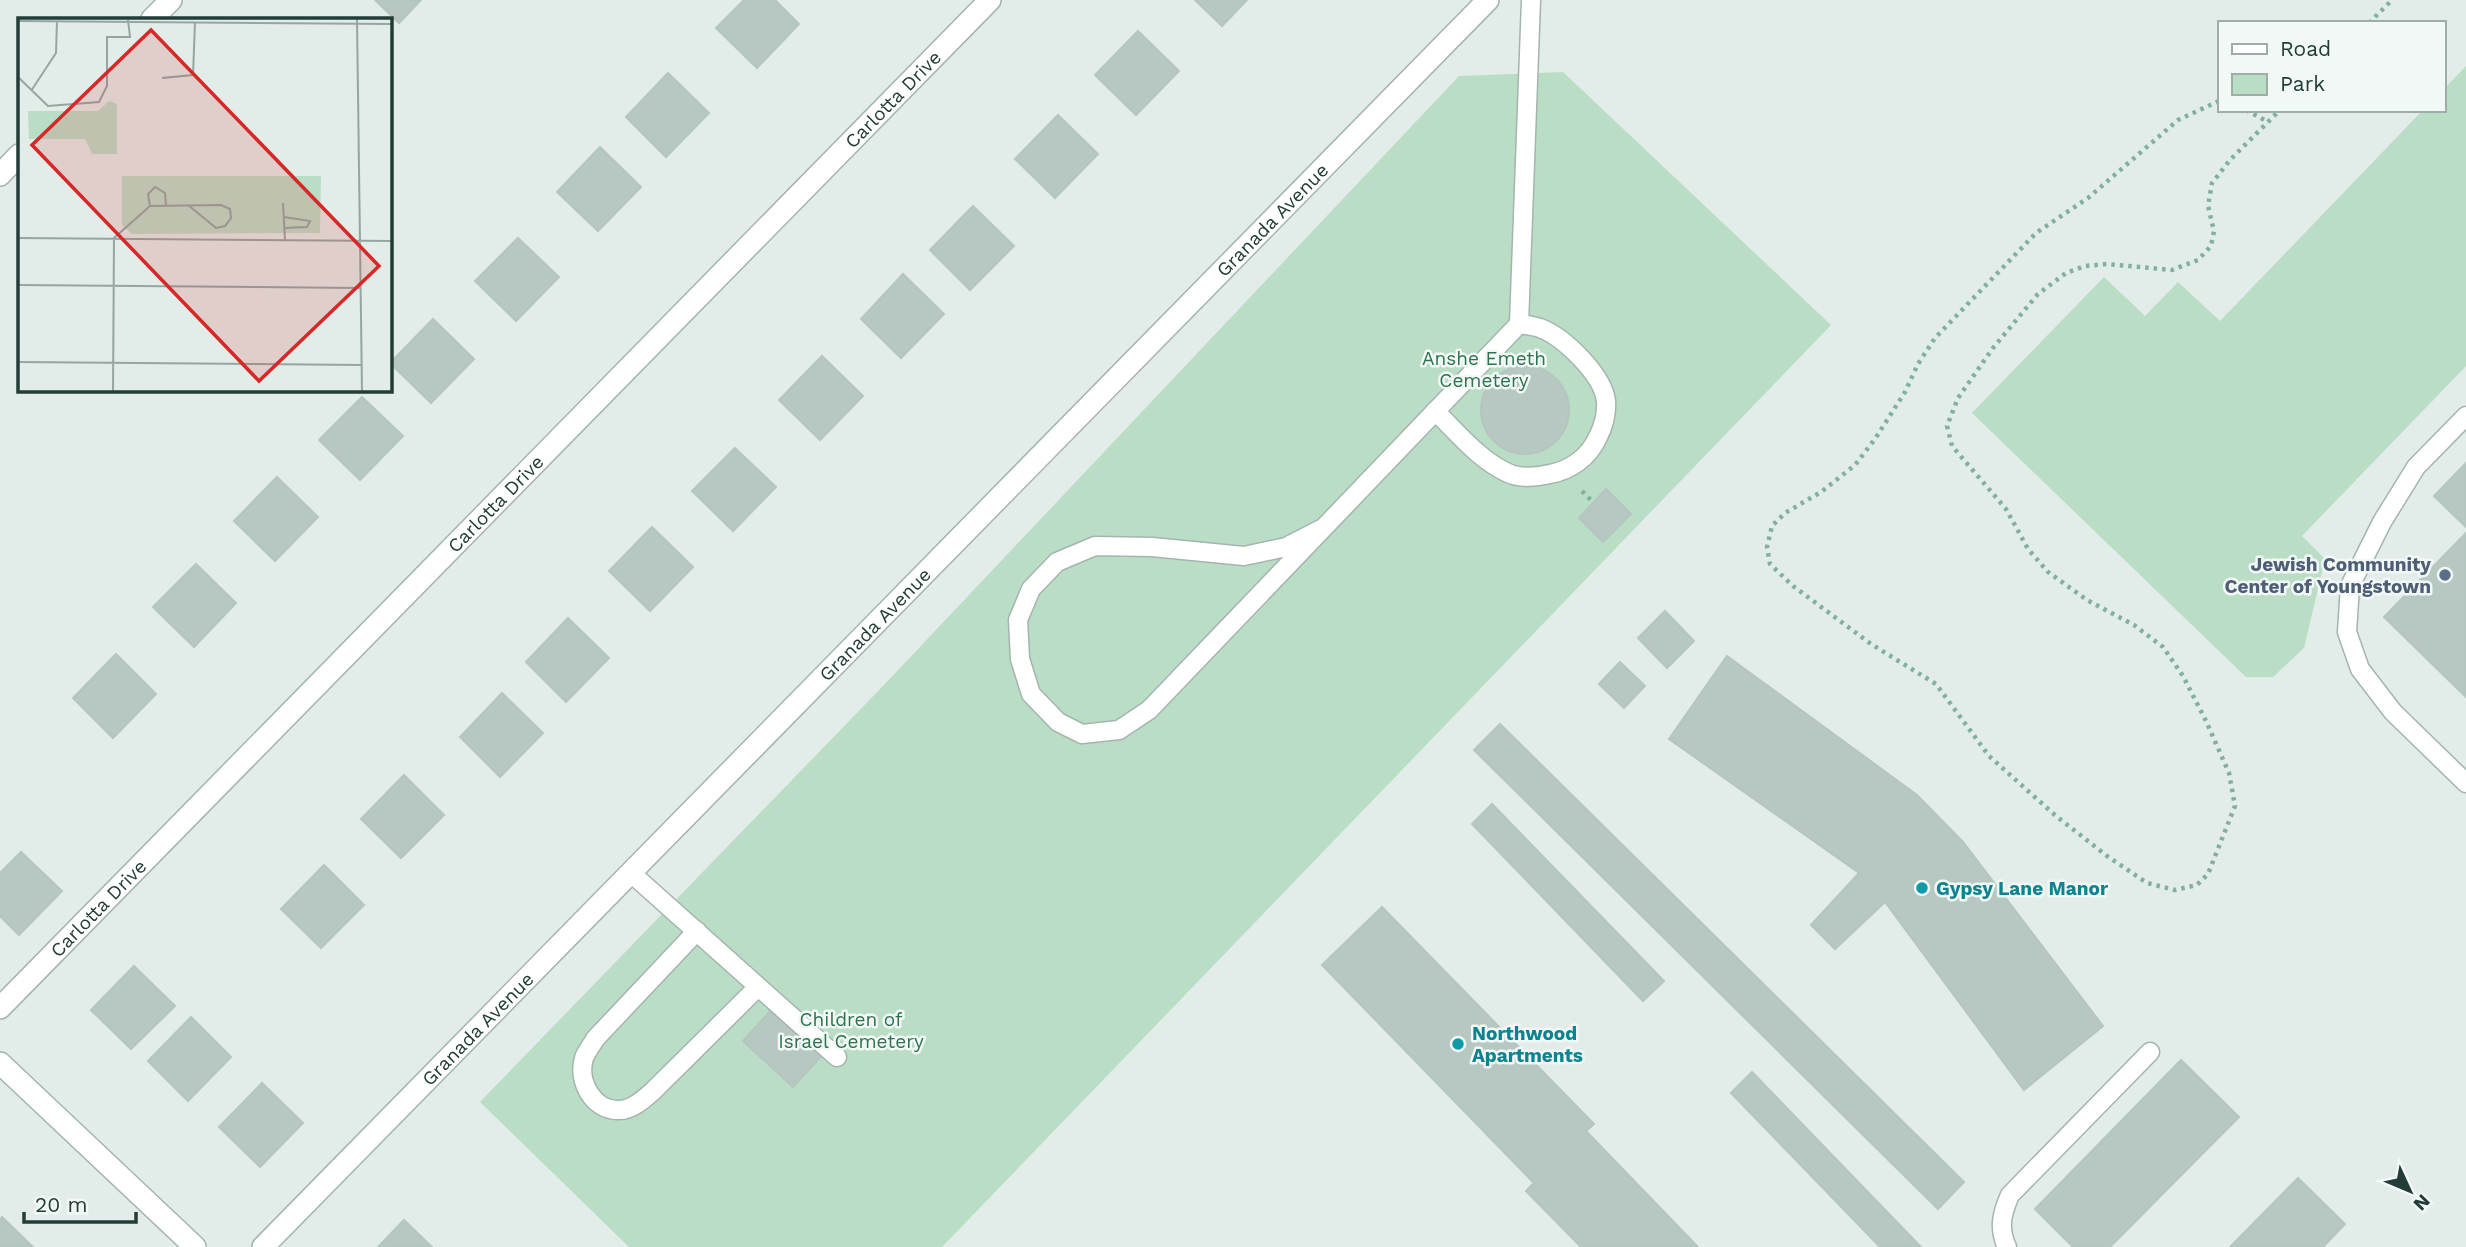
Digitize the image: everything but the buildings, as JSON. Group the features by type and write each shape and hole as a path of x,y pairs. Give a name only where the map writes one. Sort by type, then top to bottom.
{"street":[{"path":"153,18 171,0"},
{"name":"Carlotta Drive","path":"0,1008 990,0"},
{"name":"Granada Avenue","path":"263,1247 1488,0"},
{"path":"0,175 18,156"},
{"path":"0,1063 195,1247"}],"lane":[{"path":"1321,529 1286,547 1244,556 1152,547 1095,546 1057,562 1031,589 1018,620 1020,659 1031,694 1058,722 1083,734 1119,730 1149,710 1519,324 1531,0"},
{"path":"1435,411 1485,458 1510,474 1532,478 1559,472 1578,462 1594,446 1605,422 1606,399 1595,376 1578,355 1558,338 1539,328 1519,324"},
{"path":"2466,416 2416,467 2382,522 2350,586 2347,632 2360,669 2393,712 2466,783"},
{"path":"631,873 837,1057"},
{"path":"696,931 595,1039 584,1058 583,1077 590,1096 595,1101 620,1110 637,1104 758,987"},
{"path":"2007,1247 2003,1238 2001,1215 2010,1195 2150,1052"}],"path":[{"path":"2371,21 2392,0"},
{"path":"2218,101 2178,120 2088,198 2036,233 1934,338 1905,392 1855,465 1821,492 1785,513 1772,526 1767,547 1770,564 1793,586 1871,644 1936,684 1989,756 2056,816 2147,883 2175,890 2197,885 2208,874 2235,806 2229,773 2206,721 2183,676 2163,647 2134,625 2087,600 2048,572 2028,549 2006,509 1952,446 1948,426 1958,398 1993,348 2038,294 2066,273 2085,266 2107,264 2172,270 2198,260 2211,246 2214,231 2208,206 2212,183 2230,160 2278,112"},
{"path":"2250,112 2269,122"}],"green space":[{"path":"2466,66 2466,366 2302,536 2325,559 2304,648 2273,677 2246,677 1972,413 2104,277 2145,316 2178,282 2220,321 2421,112 2445,112 2445,88"},
{"name":"Anshe Emeth Cemetery","path":"1563,72 1831,325 942,1247 629,1247 480,1102 884,685 1459,76"}],"place":[{"name":"Jewish Community Center of Youngstown","path":"2445,575"},
{"name":"Gypsy Lane Manor","path":"1922,888"},
{"name":"Northwood Apartments","path":"1458,1044"}],"park label":[{"name":"Children of Israel Cemetery","path":"851,1030"}]}
